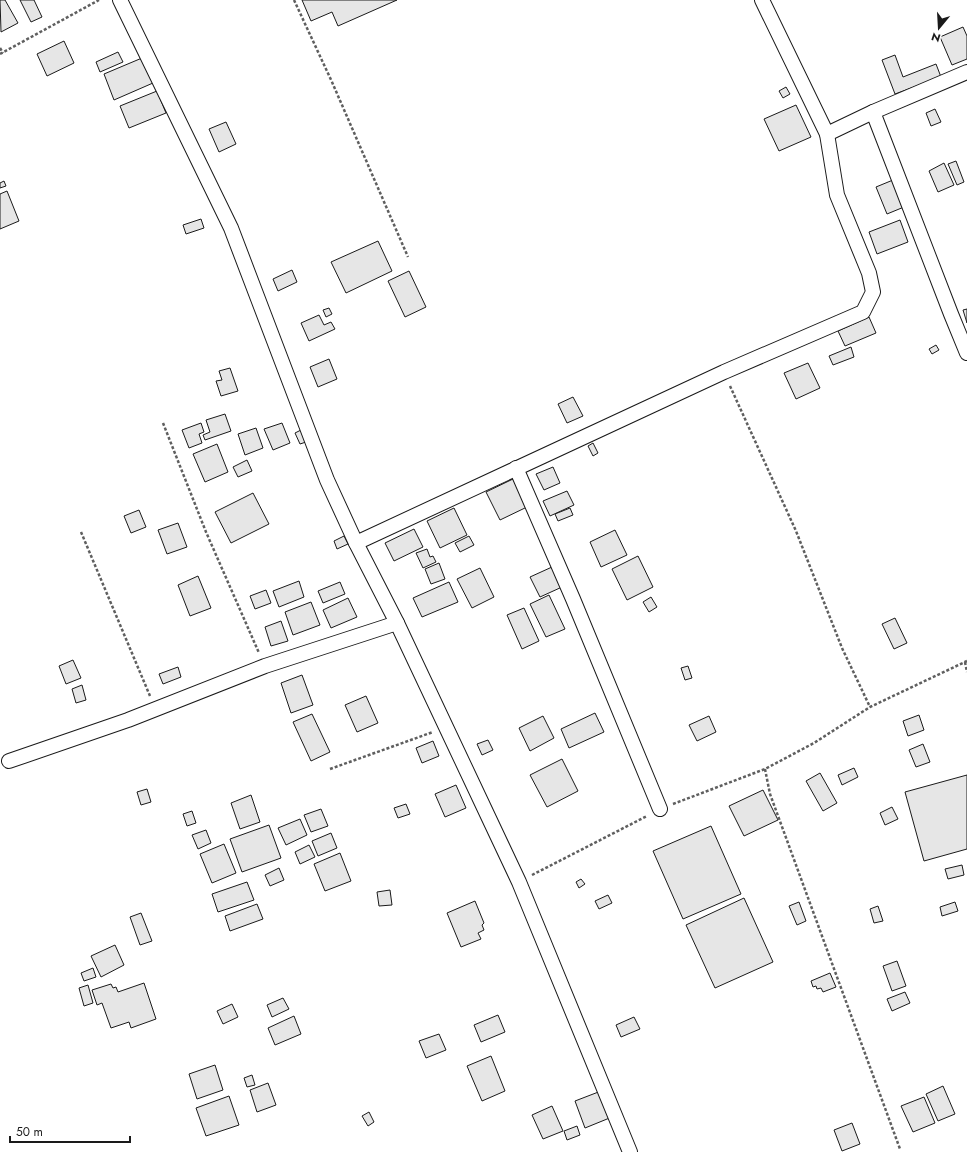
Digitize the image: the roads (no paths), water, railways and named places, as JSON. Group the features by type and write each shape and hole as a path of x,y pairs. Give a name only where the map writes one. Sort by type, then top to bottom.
{"street":[{"path":"120,0 231,228 328,480 356,543 397,623 519,882 630,1152"},
{"path":"356,543 724,372 863,312 873,292 869,273 837,196 827,134 762,0"},
{"path":"827,134 873,112 967,72"},
{"path":"873,112 967,353"},
{"path":"516,468 573,599 660,809"},
{"path":"9,761 156,709 264,666 397,623"}]}
